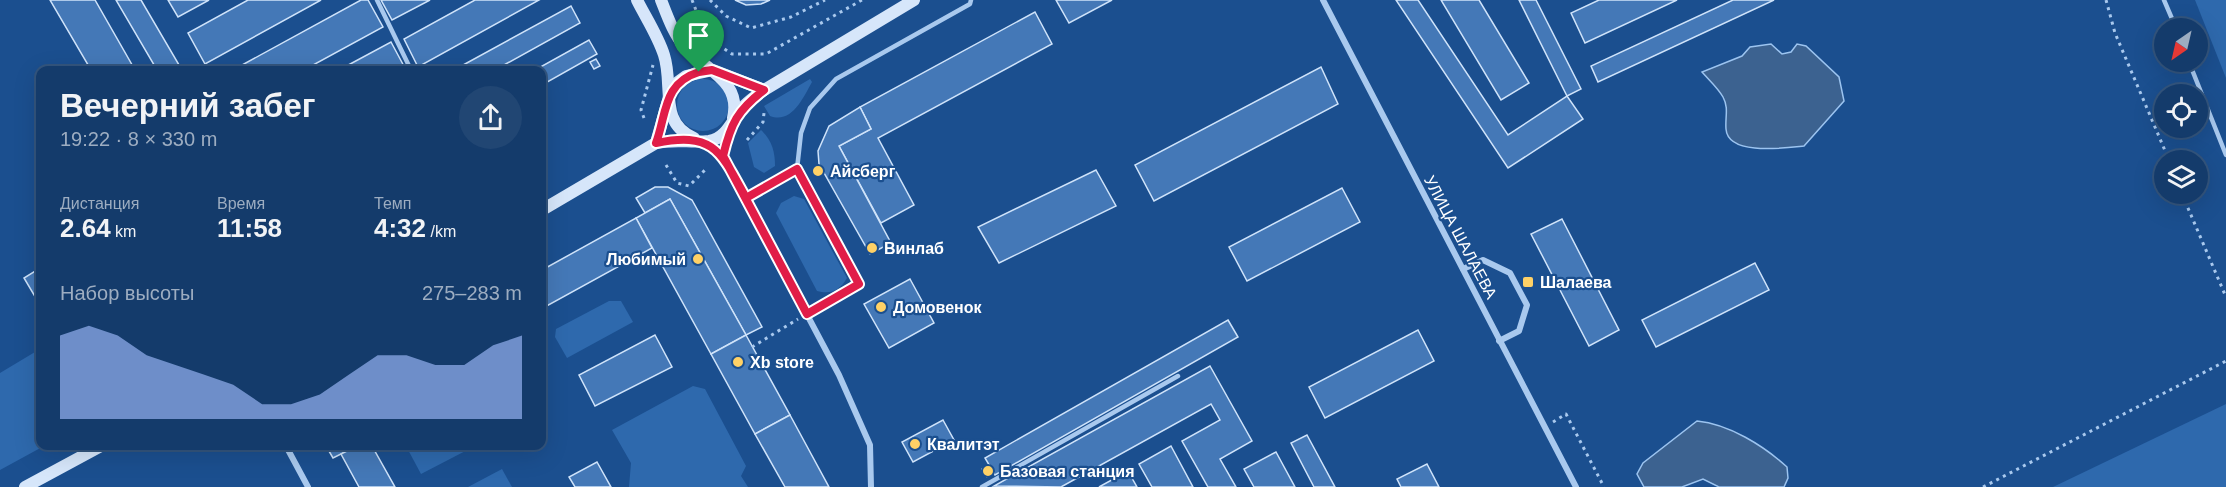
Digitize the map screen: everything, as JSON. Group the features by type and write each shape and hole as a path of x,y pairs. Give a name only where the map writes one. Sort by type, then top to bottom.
{"main road":[{"path":"637,0 665,56 670,115 676,126 685,134 701,140"},
{"path":"661,0 684,46 728,84 735,106 730,128"},
{"path":"546,208 656,143 718,137 730,128 745,105 764,90 914,0"},
{"path":"656,143 669,97 675,84 686,76 712,70 764,90"},
{"path":"25,487 94,450"}],"street":[{"name":"УЛИЦА ШАЛАЕВА","path":"1323,0 1576,487"},
{"path":"723,156 730,128"},
{"path":"701,140 723,156 839,375 870,445 871,487"},
{"path":"1464,269 1483,260 1510,273 1527,305 1520,331 1499,341"},
{"path":"288,450 308,487"}],"lane":[{"path":"376,0 409,66"},
{"path":"807,314 859,284 797,169 801,133 810,108 836,79 970,4 971,0"},
{"path":"2164,0 2172,18"},
{"path":"2193,72 2226,155"},
{"path":"746,198 797,169"},
{"path":"982,487 1178,376"}],"path":[{"path":"692,0 707,33 732,54 735,61"},
{"path":"710,0 726,16 751,28 791,17 825,0"},
{"path":"732,54 766,54 862,0"},
{"path":"2106,0 2115,33 2165,150"},
{"path":"699,38 707,33"},
{"path":"645,118 641,110 650,71 656,61"},
{"path":"747,140 763,122 764,113"},
{"path":"666,165 677,183 689,186 707,168"},
{"path":"2186,204 2226,297"},
{"path":"752,347 807,314"},
{"path":"1983,487 2200,377 2226,360"},
{"path":"1544,426 1566,414 1604,487"}],"shaded area":[{"path":"2195,0 2226,0 2226,78 2208,33 2208,18 2202,18"},
{"path":"1771,44 1782,54 1791,52 1797,44 1806,46 1839,77 1844,101 1804,146 1746,147 1729,138 1726,129 1725,101 1702,72 1742,56 1750,47"},
{"path":"698,79 708,79 722,86 729,105 722,124 708,131 698,131 688,127 681,120 677,110 677,100 681,90 688,83"},
{"path":"810,79 812,82 805,95 791,113 778,117 770,116 764,106"},
{"path":"761,130 770,142 775,161 775,166 764,173 754,167 748,143"},
{"path":"794,196 804,199 847,278 835,290 817,291 776,213 781,203"},
{"path":"609,301 621,301 633,322 567,358 555,337 556,329"},
{"path":"36,351 37,450 0,470 0,373"},
{"path":"693,386 705,389 746,466 741,476 748,487 629,487 631,463 612,430"},
{"path":"2226,404 2226,487 2053,487"},
{"path":"1697,421 1733,431 1768,451 1787,467 1788,478 1784,487 1719,487 1703,479 1682,487 1644,487 1637,474 1643,463"},
{"path":"408,450 467,450 421,474"},
{"path":"502,469 512,487 468,487"}],"building":[{"path":"50,0 95,0 133,66 89,66"},
{"path":"116,0 141,0 180,66 155,66"},
{"path":"168,0 209,0 178,17"},
{"path":"248,0 321,0 205,64 188,33"},
{"path":"361,0 368,0 383,27 311,66 240,66"},
{"path":"381,0 430,0 392,20"},
{"path":"475,0 539,0 420,66 418,66 404,39"},
{"path":"735,0 770,0 761,4 746,5"},
{"path":"1056,0 1112,0 1069,23"},
{"path":"1396,0 1418,0 1508,135 1567,96 1583,119 1508,168"},
{"path":"1441,0 1479,0 1529,83 1501,100"},
{"path":"1519,0 1536,0 1581,89 1567,96"},
{"path":"1599,0 1677,0 1585,43 1571,13"},
{"path":"1733,0 1774,0 1598,82 1591,66"},
{"path":"571,6 580,23 502,66 461,66"},
{"path":"1035,12 1052,44 878,138 914,205 881,223 839,146 871,129 860,107"},
{"path":"589,40 597,54 546,83 546,66 542,66"},
{"path":"391,42 404,66 346,66"},
{"path":"596,59 600,66 594,69 590,62"},
{"path":"1321,67 1338,104 1154,201 1135,165"},
{"path":"860,107 871,129 839,146 891,243 870,254 819,164 818,151 829,126"},
{"path":"1096,170 1116,206 999,263 978,227"},
{"path":"655,187 668,187 692,200 762,327 746,335 670,199 645,213 636,198"},
{"path":"1342,188 1360,222 1247,281 1229,247"},
{"path":"670,199 746,335 711,354 636,218"},
{"path":"636,218 652,248 546,306 546,268"},
{"path":"1562,219 1619,330 1589,346 1531,234"},
{"path":"1755,263 1769,290 1656,347 1642,320"},
{"path":"36,270 36,298 24,278"},
{"path":"910,279 934,323 889,348 864,304"},
{"path":"1228,320 1238,337 995,475 985,458"},
{"path":"1418,330 1434,361 1325,418 1309,387"},
{"path":"655,335 672,367 595,406 579,375"},
{"path":"746,335 790,415 755,434 711,354"},
{"path":"1210,366 1252,441 1220,459 1236,487 1208,487 1182,441 1220,420 1211,404 1061,487 994,486"},
{"path":"790,415 829,487 785,487 755,434"},
{"path":"943,420 954,440 913,462 902,442"},
{"path":"1307,435 1335,487 1314,487 1291,443"},
{"path":"1171,446 1193,487 1152,487 1139,464"},
{"path":"328,450 349,450 333,458"},
{"path":"349,450 374,450 395,487 359,487 341,454"},
{"path":"1276,452 1295,487 1254,487 1244,469"},
{"path":"597,462 611,487 575,487 569,477"},
{"path":"1427,464 1439,487 1401,487 1397,479"},
{"name":"Базовая станция","path":"989,465 993,473 987,477 982,469"},
{"path":"1128,471 1137,487 1099,487"}],"place":[{"name":"Айсберг","path":"818,171"},
{"name":"Винлаб","path":"872,248"},
{"name":"Любимый","path":"698,259"},
{"name":"Шалаева","path":"1528,282"},
{"name":"Домовенок","path":"881,307"},
{"name":"Xb store","path":"738,362"},
{"name":"Квалитэт","path":"915,444"},
{"name":"Базовая станция","path":"988,471"}],"route":[{"path":"699,72 686,76 675,84 656,143 673,140 701,140 723,156 746,198 797,169 859,284 807,314 723,156 730,128 737,115 745,105 764,90 727,78 712,70 699,72"}]}
